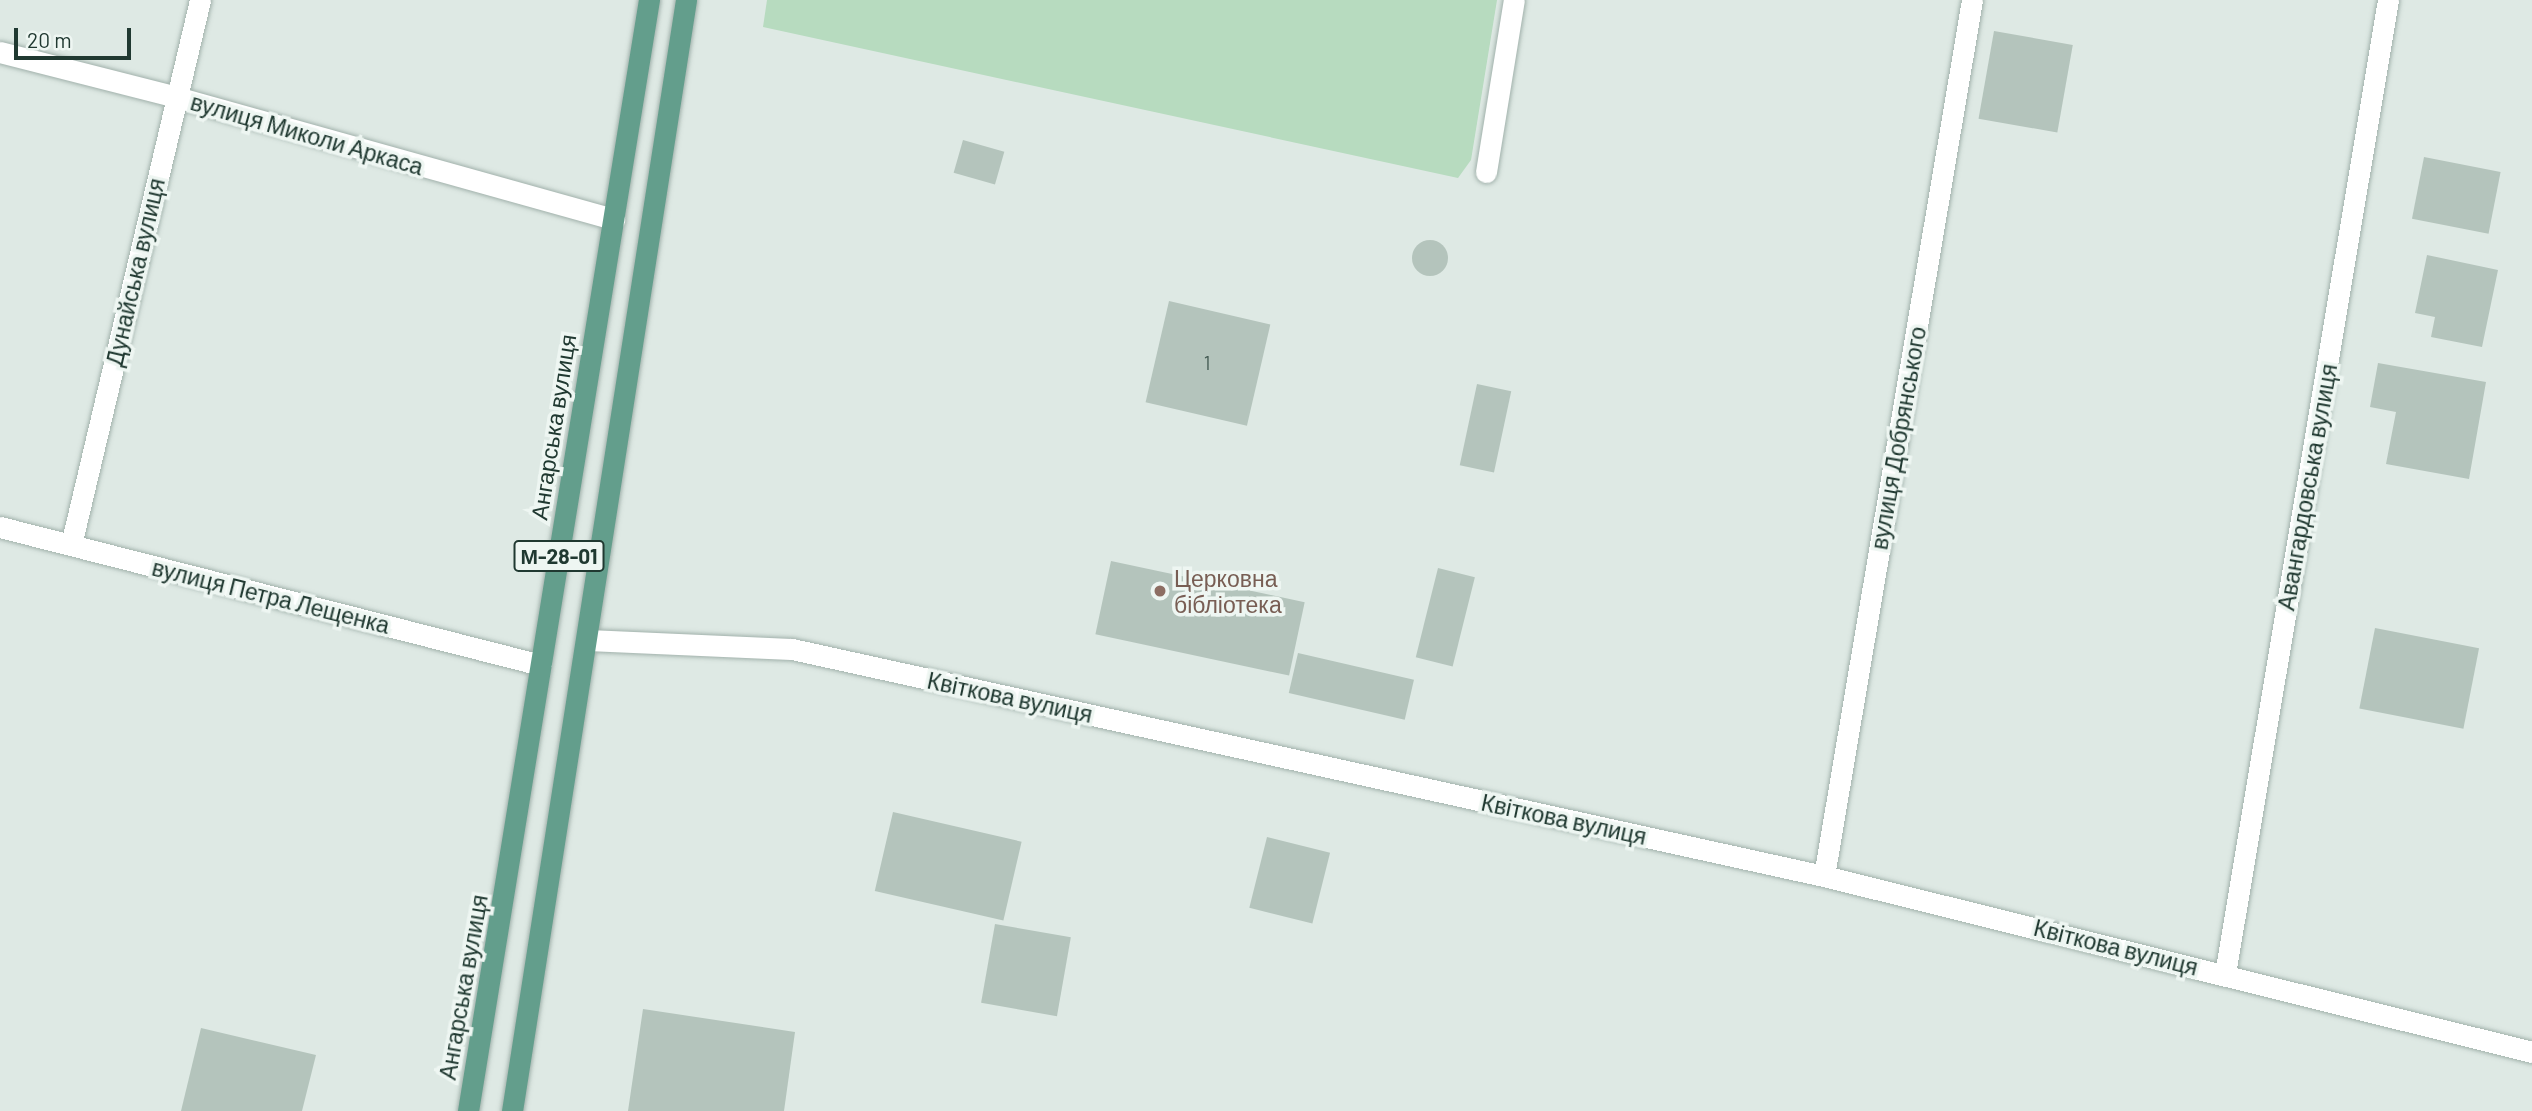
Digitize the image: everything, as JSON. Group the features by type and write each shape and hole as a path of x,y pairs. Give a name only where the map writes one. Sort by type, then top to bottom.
{"main road":[{"name":"Ангарська вулиця","path":"468,1111 649,0"},
{"name":"М-28-01","path":"512,1111 686,0"}],"street":[{"name":"Дунайська вулиця","path":"71,545 200,0"},
{"path":"1486,172 1514,0"},
{"name":"вулиця Добрянського","path":"1824,876 1972,0"},
{"name":"Авангардовська вулиця","path":"2225,974 2388,0"},
{"name":"вулиця Миколи Аркаса","path":"0,52 176,97 614,219"},
{"name":"вулиця Петра Лещенка","path":"0,527 541,665"},
{"name":"Квіткова вулиця","path":"587,640 792,649 1824,876 2532,1052"}],"green space":[{"path":"767,0 1497,0 1471,160 1458,178 763,27"}],"building":[{"path":"1994,31 2073,45 2057,133 1979,119"},
{"path":"963,140 1004,152 995,185 954,173"},
{"path":"2424,157 2501,172 2489,234 2412,219"},
{"path":"1430,240 1443,245 1448,258 1443,271 1430,276 1417,271 1412,258 1417,245"},
{"path":"2427,255 2498,270 2482,347 2431,337 2435,317 2415,313"},
{"path":"1169,301 1270,324 1247,426 1146,402"},
{"path":"2378,363 2486,382 2469,479 2386,464 2396,412 2370,407"},
{"path":"1477,384 1511,391 1494,472 1460,465"},
{"path":"1111,561 1305,602 1289,676 1095,634"},
{"path":"1438,568 1475,577 1453,666 1416,657"},
{"path":"2375,628 2479,648 2463,729 2359,708"},
{"path":"1298,653 1414,680 1405,720 1289,693"},
{"path":"893,812 1022,842 1003,921 875,891"},
{"path":"1267,837 1330,853 1312,924 1249,908"},
{"path":"995,924 1071,937 1057,1016 981,1003"},
{"path":"643,1009 795,1032 784,1111 628,1111"},
{"path":"201,1028 316,1055 302,1111 181,1111"}],"place":[{"name":"Церковна бібліотека","path":"1160,591"}]}
